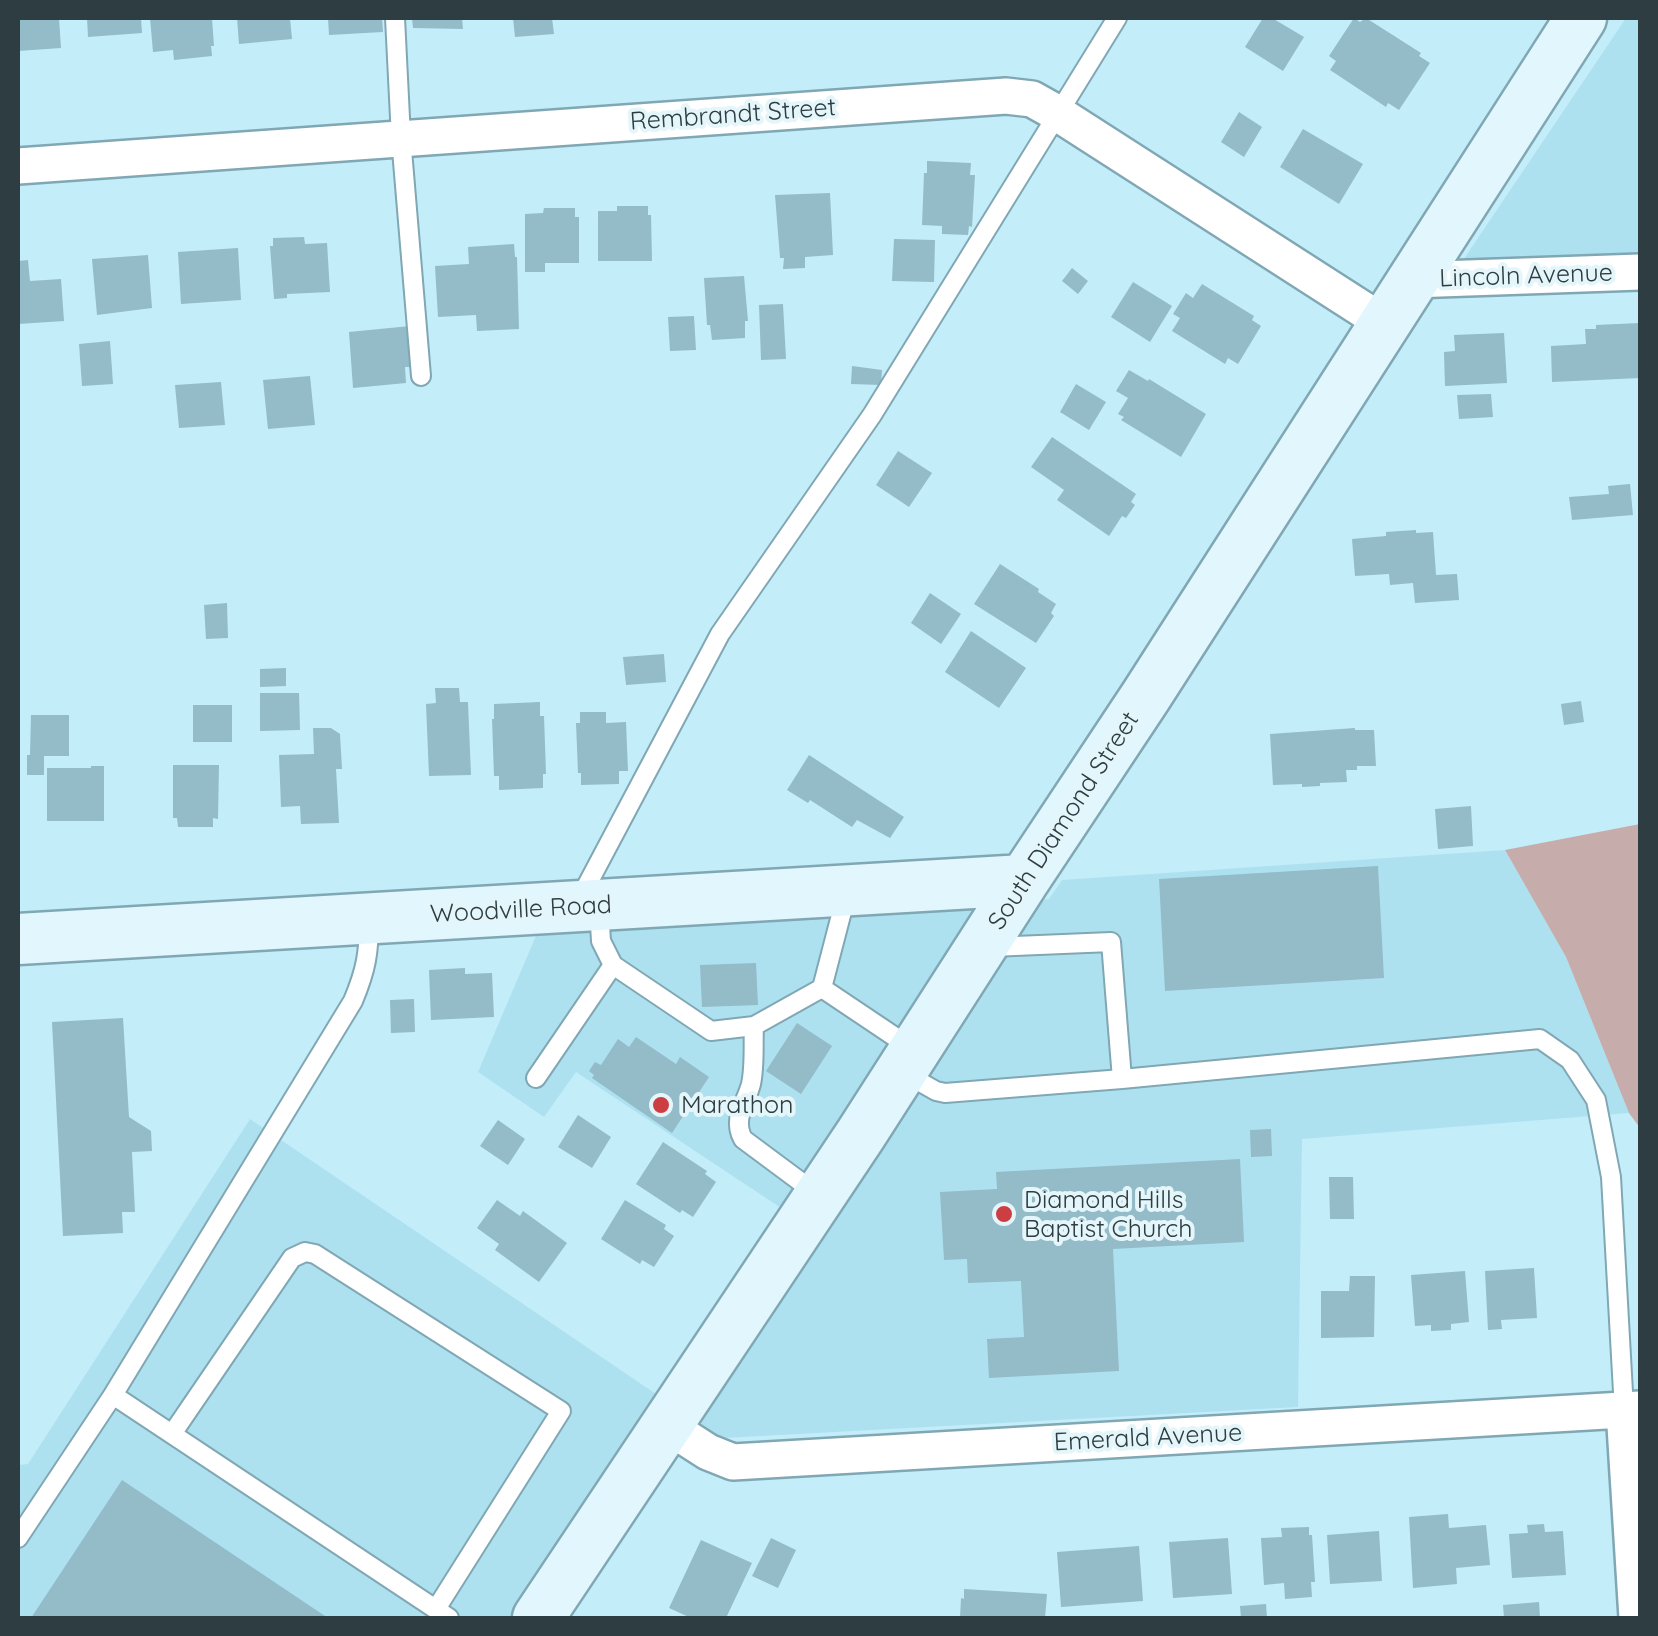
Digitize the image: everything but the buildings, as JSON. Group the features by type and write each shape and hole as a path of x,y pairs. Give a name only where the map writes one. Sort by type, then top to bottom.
{"street":[{"name":"South Diamond Street","path":"538,1618 820,1196 1146,696 1581,18"},
{"name":"Rembrandt Street","path":"18,166 1006,96 1032,99 1057,113 1384,322"},
{"name":"Lincoln Avenue","path":"1411,280 1640,272"},
{"name":"Woodville Road","path":"18,939 1024,880"},
{"name":"Emerald Avenue","path":"666,1426 708,1452 733,1462 1632,1409"},
{"path":"1632,1409 1636,1618"}],"lane":[{"path":"395,18 422,376"},
{"path":"847,891 822,988 754,1026 711,1031 612,966 587,906 720,634 872,414 1117,18"},
{"path":"18,1538 113,1395 353,1001 369,952 369,919"},
{"path":"980,948 1111,942 1122,1079"},
{"path":"536,1078 612,966"},
{"path":"822,988 908,1060 936,1091 945,1093 1540,1038 1570,1060 1596,1100 1611,1177 1632,1409"},
{"path":"754,1026 752,1082 738,1130 743,1139 820,1196"},
{"path":"113,1395 443,1614 562,1411 316,1254 305,1252 292,1258 172,1434"}],"shaded area":[{"path":"1626,18 1640,18 1640,276 1447,284"},
{"path":"1640,824 1640,1128 1629,1113 1566,957 1505,850"},
{"path":"1505,850 1566,957 1629,1113 1302,1139 1298,1407 687,1440 567,1618 18,1618 18,1465 28,1464 250,1119 659,1396 781,1208 576,1072 544,1117 478,1072 538,931 1049,899 1062,880"}],"place":[{"name":"Marathon","path":"661,1105"},
{"name":"Diamond Hills Baptist Church","path":"1004,1214"}]}
